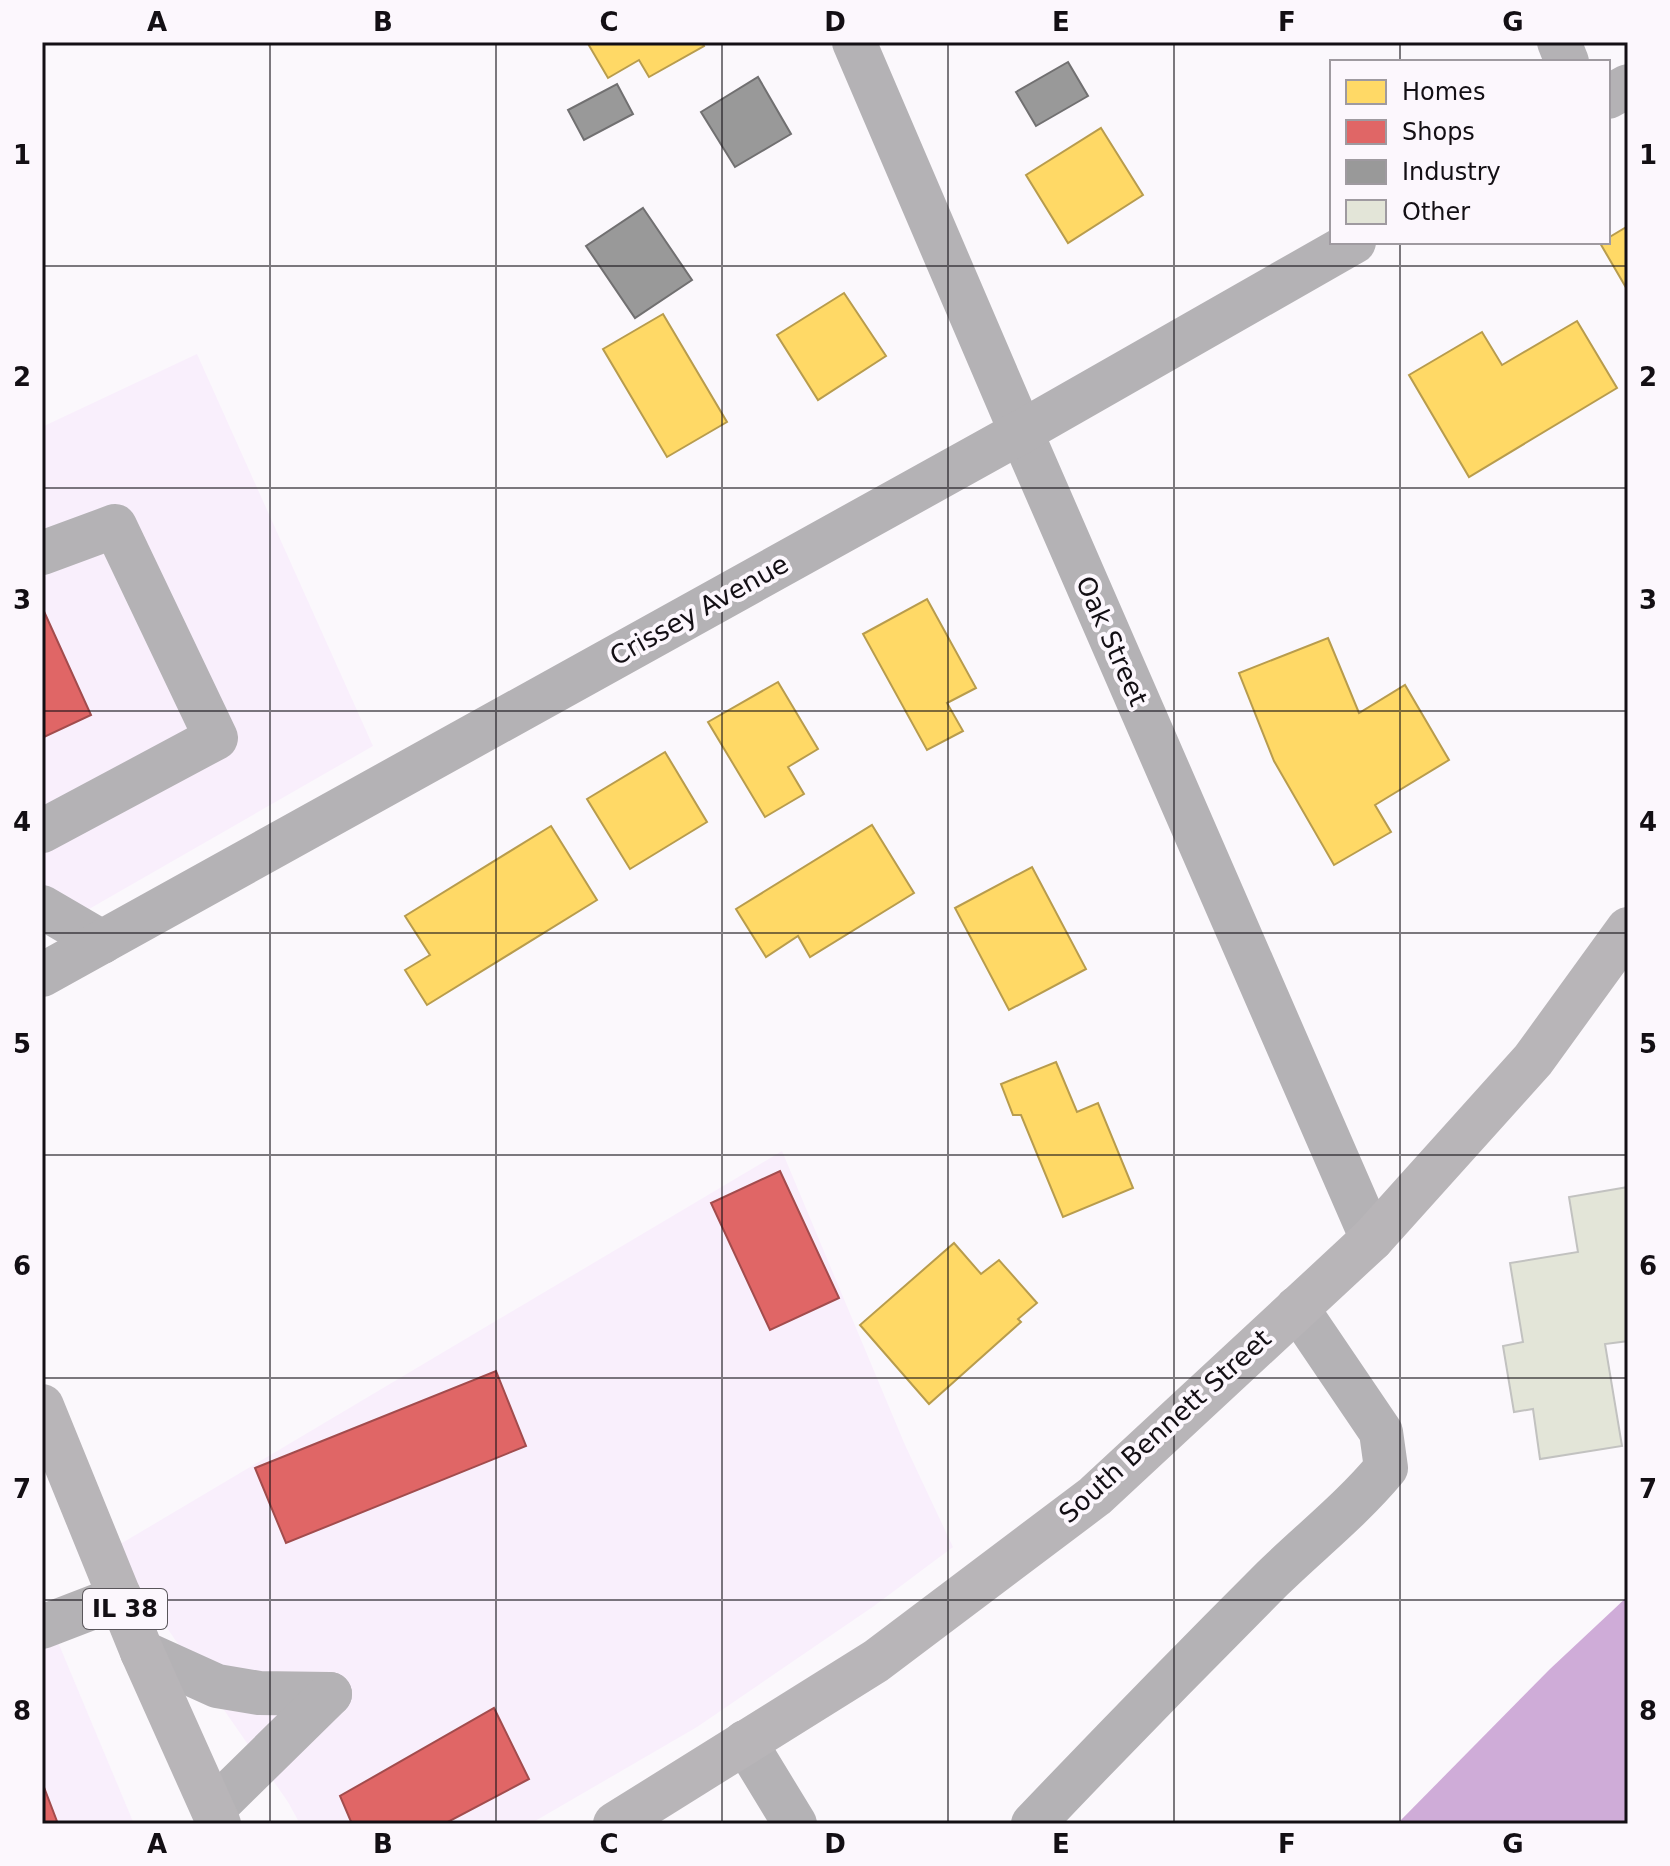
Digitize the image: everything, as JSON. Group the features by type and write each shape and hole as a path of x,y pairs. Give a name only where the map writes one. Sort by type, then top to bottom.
{"main road":[{"name":"South Bennett Street","path":"615,1824 876,1661 1095,1496 1372,1239 1533,1060 1628,929"},
{"name":"IL 38","path":"42,1406 142,1652 216,1816"}],"street":[{"name":"Oak Street","path":"854,42 1372,1239"},
{"path":"1610,96 1628,86"},
{"name":"Crissey Avenue","path":"42,975 1021,432 1350,244"},
{"path":"42,553 115,526 216,738 42,831"},
{"path":"42,907 102,942"},
{"path":"1033,1824 1151,1700 1289,1562 1365,1494 1386,1468 1381,1432 1297,1308"},
{"path":"42,1627 120,1597"},
{"path":"142,1652 217,1686 259,1693 330,1694 216,1816"},
{"path":"745,1742 795,1824"}],"shaded area":[{"path":"197,354 373,746 42,936 42,427"},
{"path":"782,1151 905,1445 953,1547 874,1606 697,1727 530,1824 300,1824 288,1802 112,1549"},
{"path":"1628,1596 1628,1824 1397,1824 1550,1669"},
{"path":"42,1604 134,1824 42,1824"}],"building: Homes":[{"path":"587,42 702,42 704,46 649,77 639,60 608,78"},
{"path":"1101,128 1143,195 1068,243 1026,175"},
{"path":"1628,226 1628,291 1601,244 1610,244 1610,237"},
{"path":"844,293 886,356 818,400 777,335"},
{"path":"663,314 727,422 667,457 603,349"},
{"path":"1577,321 1617,388 1469,477 1409,375 1482,332 1502,365"},
{"path":"927,599 976,688 947,703 963,731 927,750 863,634"},
{"path":"1328,638 1359,713 1405,685 1449,760 1375,805 1391,832 1334,865 1274,761 1239,673"},
{"path":"778,682 818,749 788,767 804,794 765,817 708,722"},
{"path":"665,752 707,822 630,869 587,799"},
{"path":"872,825 914,893 810,957 798,936 766,957 736,909"},
{"path":"551,826 597,900 427,1005 405,970 430,955 405,916"},
{"path":"1032,867 1086,969 1009,1010 955,908"},
{"path":"1056,1062 1077,1112 1098,1103 1133,1188 1063,1217 1021,1115 1013,1115 1001,1084"},
{"path":"954,1243 981,1274 999,1260 1037,1303 1018,1319 1021,1322 929,1404 860,1325"}],"building: Shops":[{"path":"42,607 91,715 42,738"},
{"path":"780,1171 839,1298 770,1330 711,1203"},
{"path":"496,1371 526,1446 286,1543 255,1468"},
{"path":"494,1708 529,1779 444,1824 352,1824 340,1796"},
{"path":"42,1782 58,1824 42,1824"}],"building: Industry":[{"path":"1068,62 1088,96 1036,126 1016,92"},
{"path":"758,77 791,134 735,167 701,112"},
{"path":"617,84 633,114 584,140 568,110"},
{"path":"643,208 692,280 635,318 586,246"}],"building: Other":[{"path":"1628,1187 1628,1341 1605,1344 1622,1446 1540,1459 1533,1409 1514,1412 1503,1346 1523,1342 1510,1263 1578,1252 1569,1197"}]}
